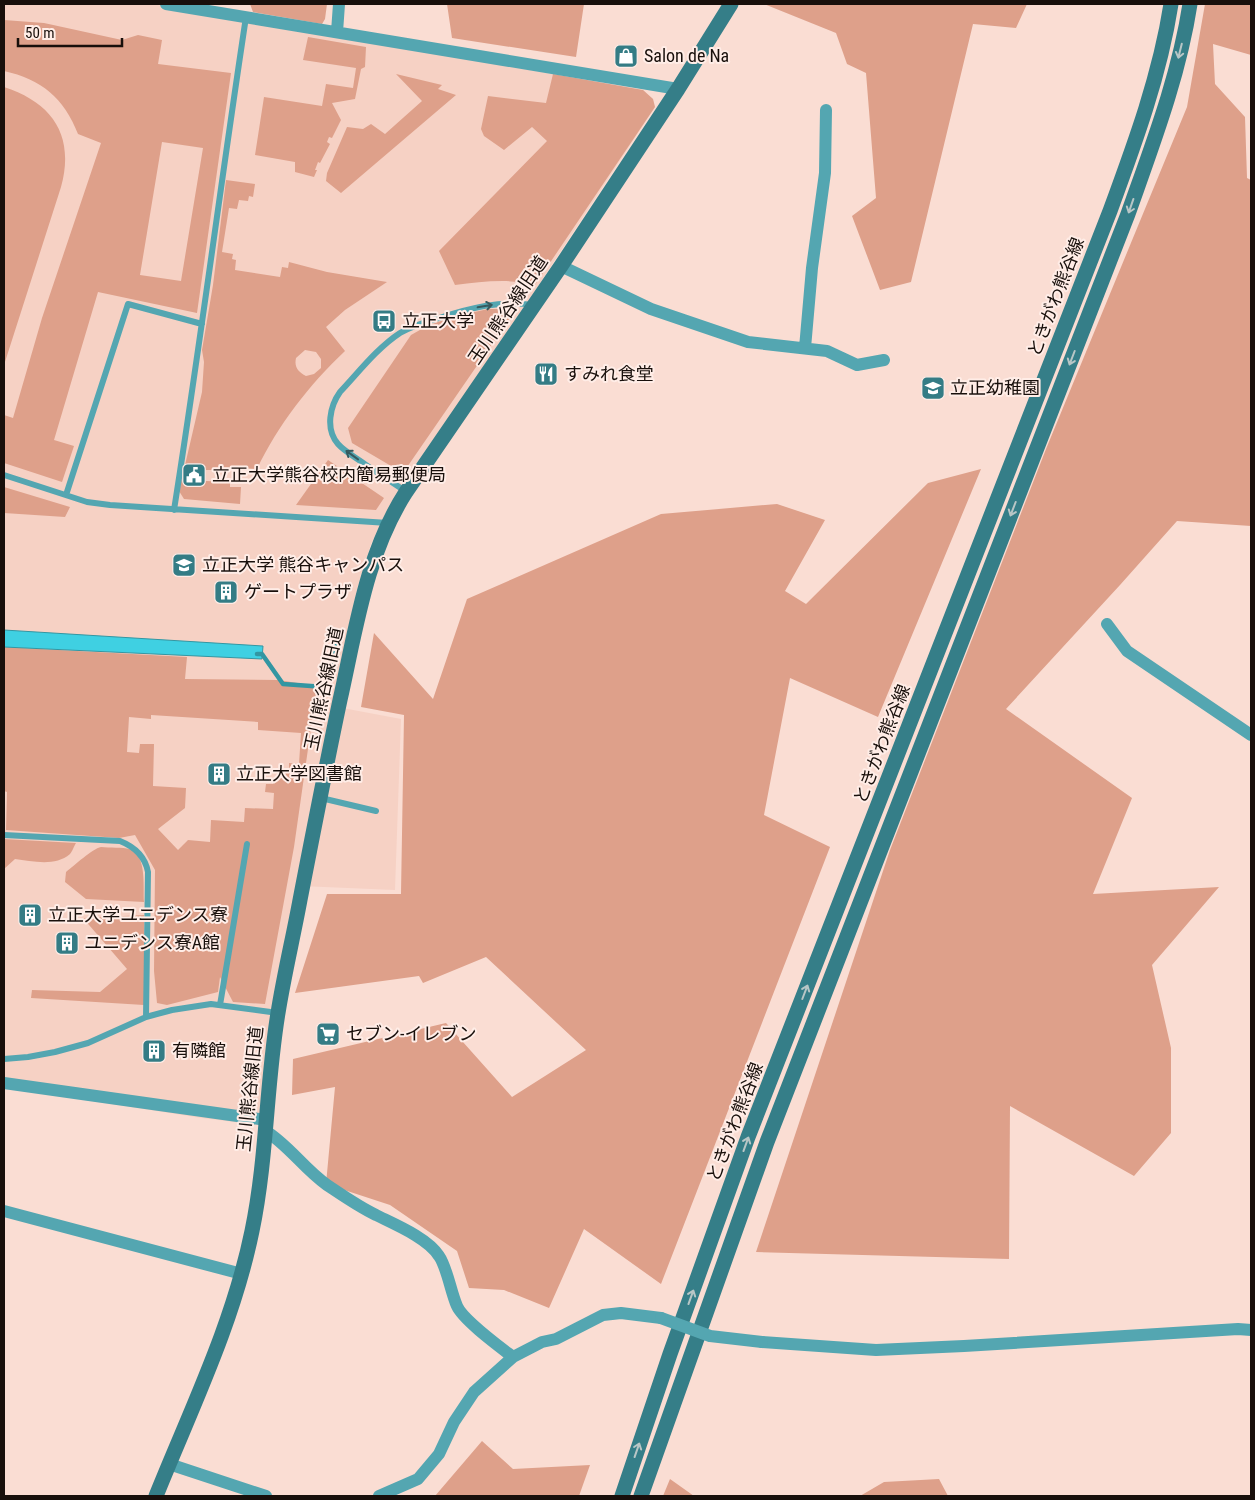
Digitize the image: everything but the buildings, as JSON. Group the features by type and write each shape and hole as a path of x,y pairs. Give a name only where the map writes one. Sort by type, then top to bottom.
{"main road":[{"name":"玉川熊谷線旧道","path":"156,1496 222,1337 242,1274 259,1188 278,1013 320,798 362,600 377,552 388,524 406,492 561,266 678,90 731,4"},
{"name":"ときがわ熊谷線","path":"622,1496 670,1354 748,1137 1110,211 1142,123 1157,67 1170,4"},
{"name":"ときがわ熊谷線","path":"641,1496 767,1142 1128,214 1167,95 1188,19 1190,4"}],"street":[{"path":"166,4 242,12 337,32 678,90"},
{"path":"337,32 339,4"},
{"path":"805,348 812,268 825,173 826,110"},
{"path":"561,266 651,310 748,342 827,351 857,365 884,360"},
{"path":"1107,624 1127,651 1251,735"},
{"path":"4,1083 265,1125 304,1166 326,1184 374,1214 402,1226 440,1256 458,1309 476,1327 513,1357"},
{"path":"4,1211 242,1274"},
{"path":"379,1496 418,1479 439,1454 454,1422 474,1392 513,1357 542,1342 556,1339 603,1315 621,1312 660,1318 710,1336 762,1342 876,1350 1251,1330"},
{"path":"169,1464 266,1496"}],"lane":[{"path":"174,510 202,324 242,12"},
{"path":"406,492 337,443 332,435 330,417 334,400 394,338 421,323 466,309 493,304 516,303 534,306"},
{"path":"66,495 128,304 202,324"},
{"path":"4,475 87,502 110,505 388,524"},
{"path":"320,798 376,811"},
{"path":"4,835 120,841 131,845 141,855 146,863 148,872 146,1017"},
{"path":"220,1005 247,844"},
{"path":"4,1059 28,1058 88,1043 146,1017 172,1010 211,1004 278,1013"}],"shaded area":[{"name":"立正大学 熊谷キャンパス","path":"4,4 152,4 643,90 653,99 655,107 521,312 409,474 383,518 371,544 358,585 332,706 401,719 395,890 301,886 269,1126 201,1118 4,1087"},
{"path":"250,4 327,4 325,19 322,24 253,12"},
{"path":"447,4 584,4 576,57 452,38"},
{"path":"764,4 1027,4 1016,28 973,24 911,282 880,290 852,216 876,198 866,73 847,64 836,33"},
{"path":"1205,4 1251,4 1251,55 1213,44 1215,84 1245,117 1247,178 1251,180 1251,526 1177,521 1006,709 1132,798 1093,894 1219,887 1152,965 1171,1048 1171,1133 1134,1176 1010,1106 1009,1259 756,1252 890,850 1046,449 1187,107"},
{"path":"4,20 44,23 122,40 138,35 162,40 158,64 231,73 197,313 98,292 54,440 74,446 62,482 4,463 4,415 13,418 42,318 101,143 78,134 66,110 50,92 29,79 4,71","holes":["162,142 203,148 181,281 140,275"]},
{"path":"308,37 366,47 365,67 361,69 355,99 332,103 341,120 332,138 329,137 327,142 330,144 320,163 318,162 314,177 295,172 295,162 255,155 264,97 322,106 326,84 353,88 356,68 303,60"},
{"path":"396,74 442,85 438,89 456,95 341,193 326,181 327,173 347,127 363,129 371,124 385,134 422,101"},
{"path":"553,74 643,90 653,99 655,107 535,285 505,281 455,285 439,251 547,141 532,127 504,150 484,136 481,129 488,96 546,103"},
{"path":"4,87 36,102 56,124 62,137 65,152 65,169 61,187 4,365"},
{"path":"226,180 255,184 253,197 249,196 248,201 239,200 237,209 229,208 222,252 233,254 232,259 236,260 235,270 280,277 282,267 288,268 289,262 327,272 387,282 345,310 326,327 345,351 295,406 257,469 242,468 241,475 232,475 232,470 206,470 206,481 230,482 230,487 241,487 240,504 184,499 179,491 202,392 204,362 202,350 213,285","holes":["305,350 316,352 321,359 321,368 314,374 306,376 297,369 296,358"]},
{"path":"488,309 516,309 403,473 352,443 348,428 411,335 427,326 452,317"},
{"path":"328,460 384,498 376,510 296,505"},
{"path":"981,469 878,717 790,678 764,815 830,847 661,1284 584,1229 549,1308 504,1290 469,1288 457,1251 390,1205 326,1184 335,1087 292,1095 293,1059 446,1023 512,1097 586,1050 486,957 423,983 419,976 295,993 327,894 401,894 404,715 361,707 374,633 433,699 467,599 661,514 777,504 825,520 785,591 806,604 928,483"},
{"path":"4,487 70,507 65,517 4,513"},
{"path":"4,647 187,657 185,679 278,680 317,686 294,847 265,1004 233,1002 220,977 218,992 167,1005 157,1003 154,971 155,870 135,835 119,838 6,830 7,792 4,791","holes":["151,715 258,722 258,730 301,733 299,764 289,763 289,771 285,771 284,778 273,778 273,784 266,784 265,792 274,793 273,809 245,808 244,822 211,820 210,842 188,840 178,850 158,829 185,808 186,788 153,786 154,744 140,744 139,753 127,752 129,717 151,719"]},
{"path":"4,839 76,843 70,854 57,861 36,862 15,859 4,869"},
{"path":"101,847 127,848 135,852 142,864 144,902 86,899 65,882 66,872 88,854"},
{"path":"144,915 144,1005 31,998 32,990 100,992 127,969 83,918"},
{"path":"482,1441 513,1469 590,1465 579,1496 435,1496"},
{"path":"670,1479 694,1496 663,1496"},
{"path":"939,1479 948,1496 860,1496 884,1482"}],"water":[{"path":"4,630 263,646 262,659 4,647"}],"waterway":[{"path":"257,654 262,654 283,684 325,687 337,635"}],"place":[{"name":"Salon de Na","path":"626,56"},
{"name":"立正大学","path":"384,321"},
{"name":"すみれ食堂","path":"546,374"},
{"name":"立正幼稚園","path":"933,388"},
{"name":"立正大学熊谷校内簡易郵便局","path":"194,475"},
{"name":"立正大学 熊谷キャンパス","path":"184,565"},
{"name":"ゲートプラザ","path":"226,592"},
{"name":"立正大学図書館","path":"219,774"},
{"name":"立正大学ユニデンス寮","path":"30,915"},
{"name":"ユニデンス寮A館","path":"67,943"},
{"name":"セブン-イレブン","path":"328,1034"},
{"name":"有隣館","path":"154,1051"}]}
